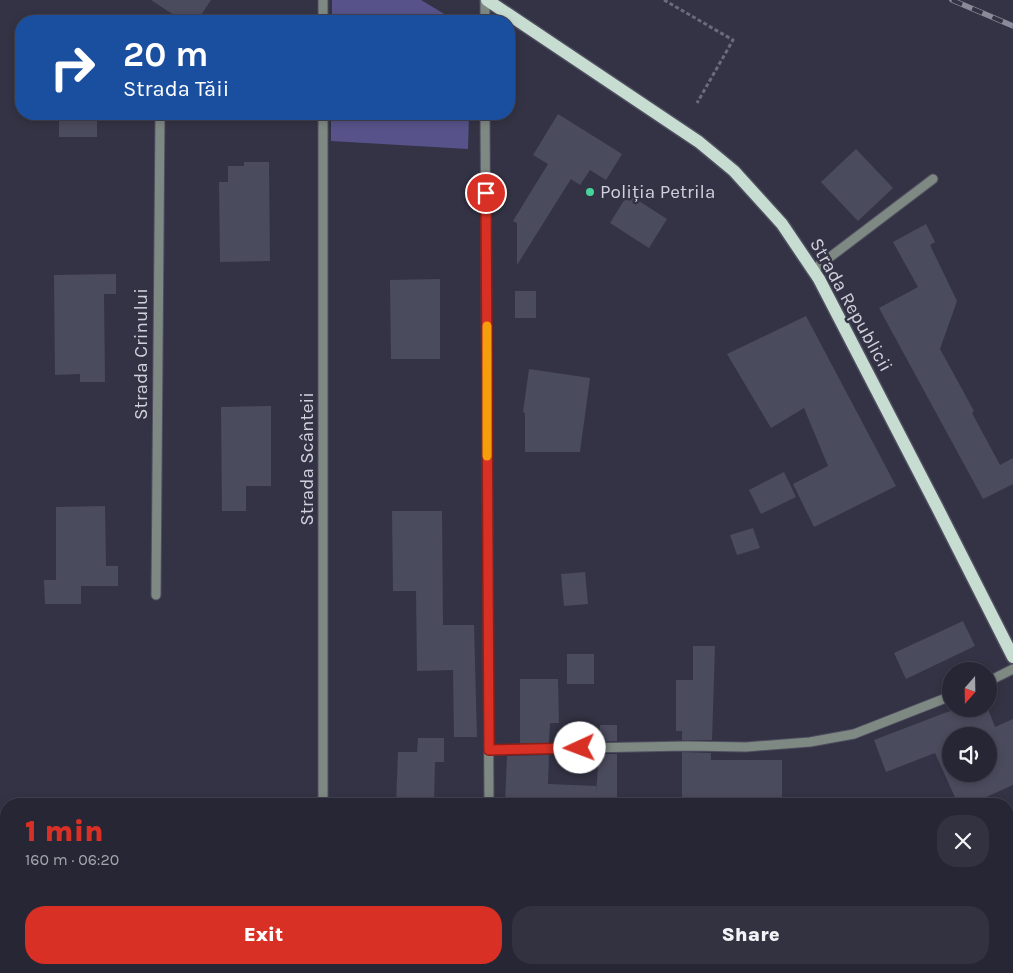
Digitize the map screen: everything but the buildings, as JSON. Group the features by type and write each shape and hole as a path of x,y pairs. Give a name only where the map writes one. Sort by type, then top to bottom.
{"main road":[{"name":"Strada Republicii","path":"486,0 509,15"},
{"name":"Strada Republicii","path":"515,19 706,147 734,171 782,224 813,270 938,507 1013,657"}],"street":[{"path":"323,0 323,15"},
{"path":"485,15 486,0"},
{"name":"Strada Crinului","path":"156,595 160,120"},
{"name":"Strada Scânteii","path":"323,120 323,798"},
{"path":"485,120 489,798"},
{"path":"813,270 933,179"},
{"path":"998,676 1013,669"},
{"path":"489,750 618,746 746,747 810,742 854,734 942,700"}],"path":[{"path":"664,0 734,40 697,104"}],"shaded area":[{"path":"332,0 421,0 446,15 332,15"},
{"path":"331,120 469,120 468,149 331,141"}],"railway":[{"path":"952,0 1013,26"}],"slow traffic":[{"path":"487,326 487,456"}],"place":[{"name":"Poliția Petrila","path":"590,192"}],"route":[{"path":"486,193 489,750 580,748"}]}
